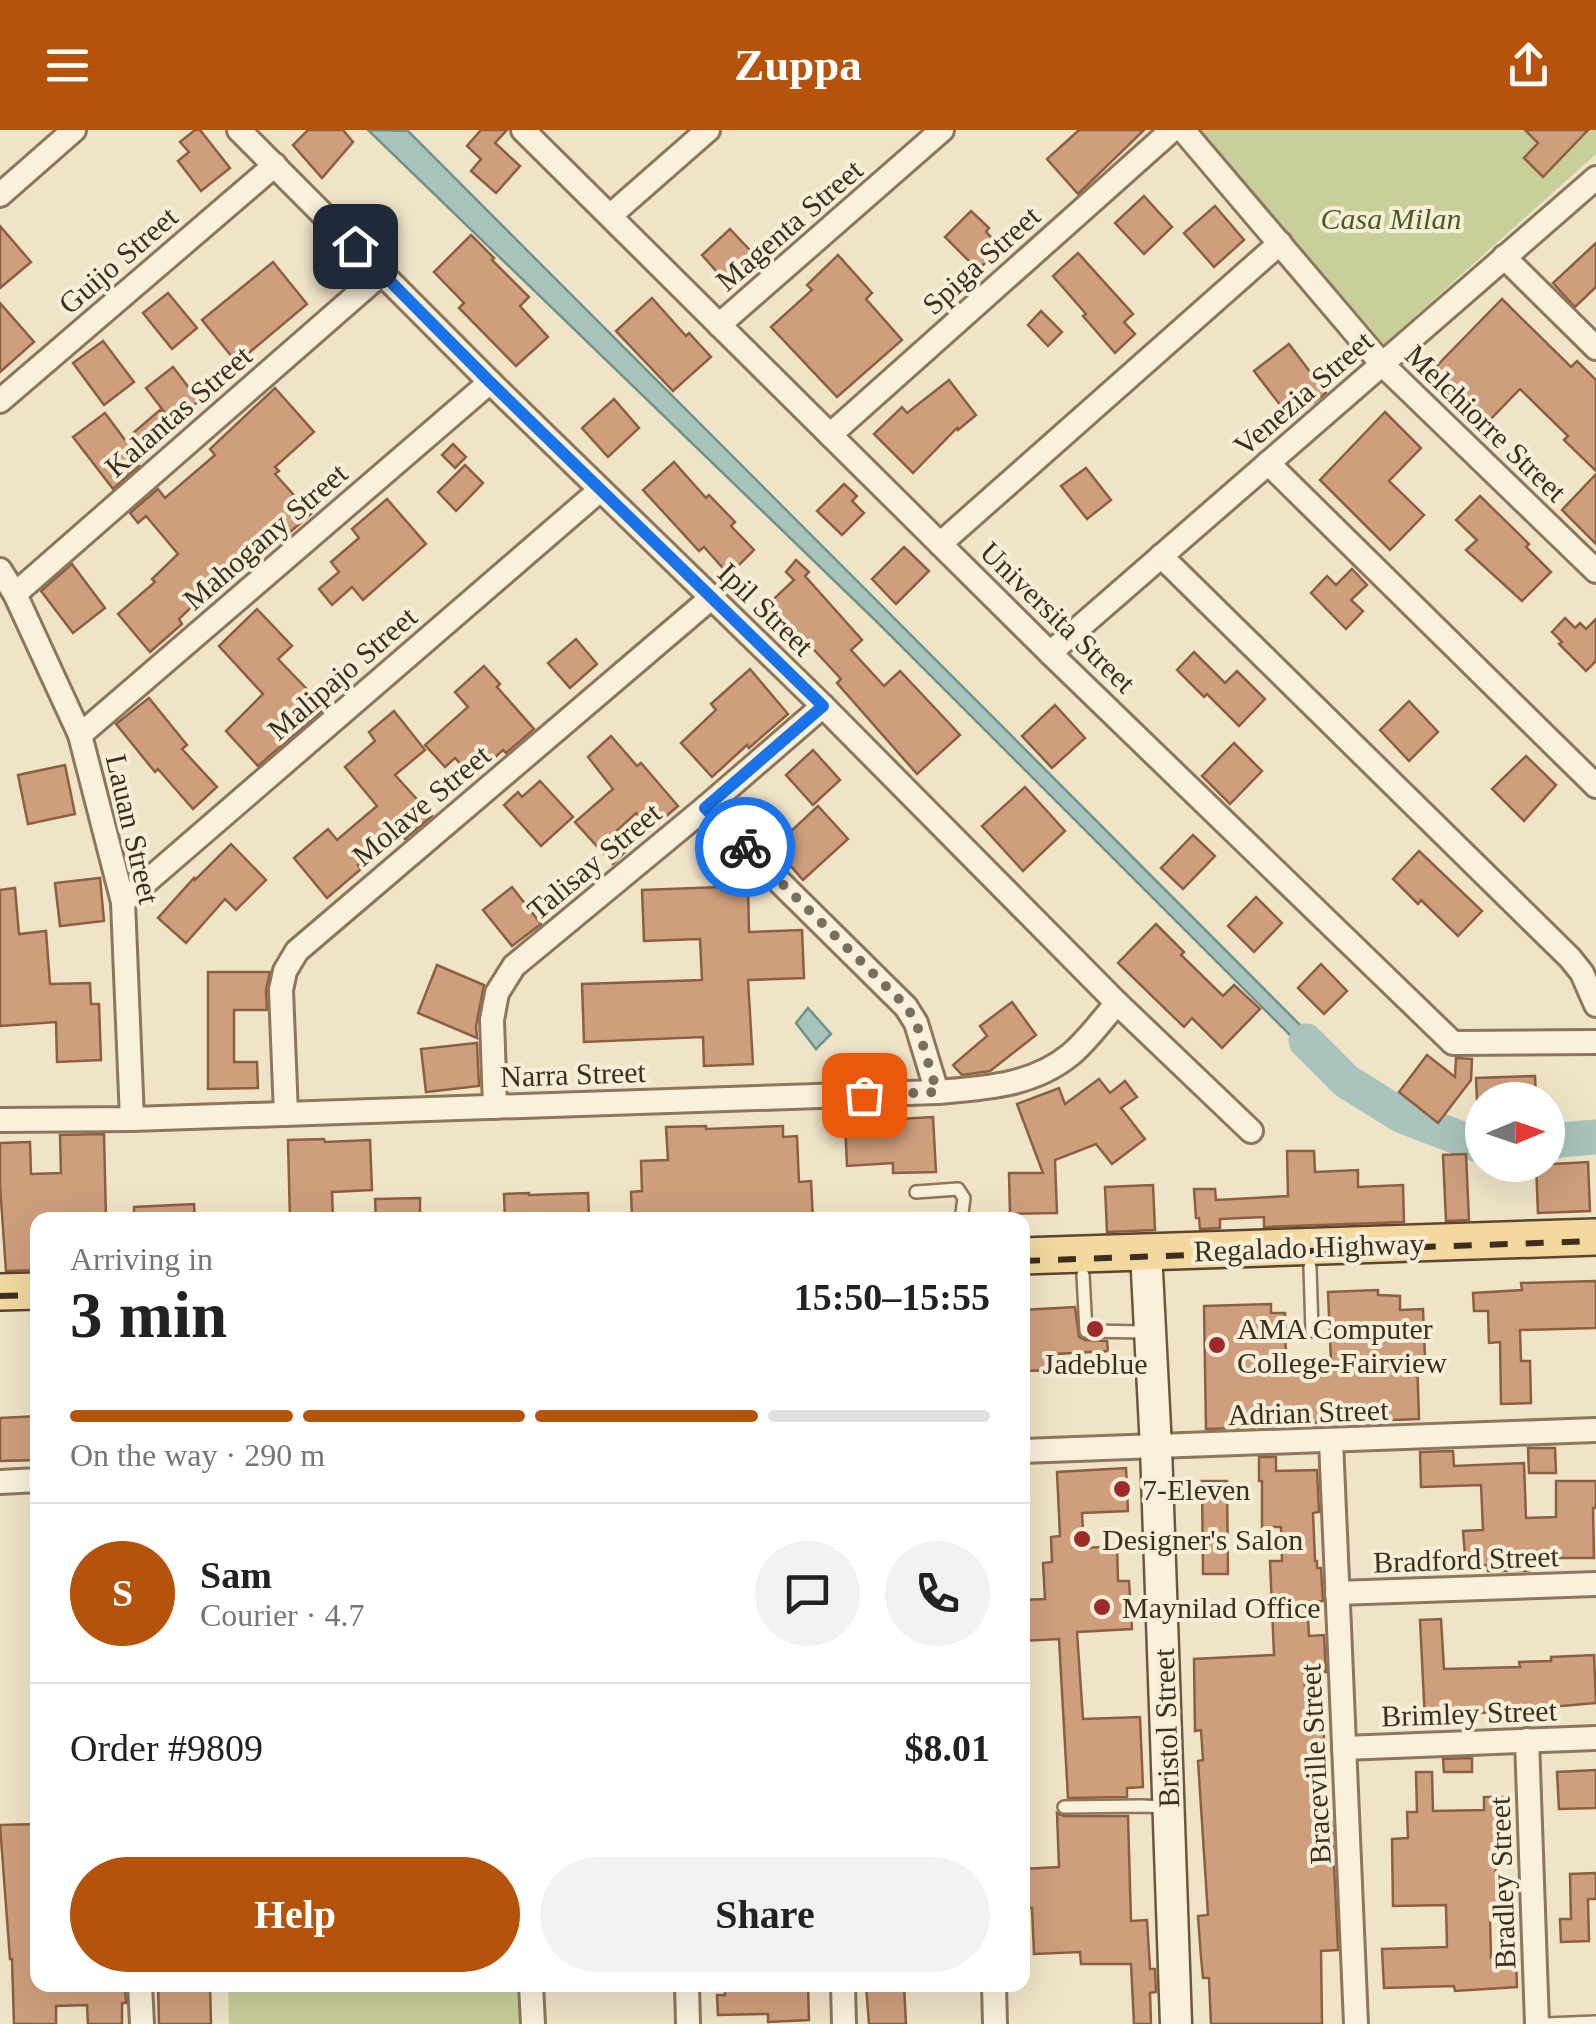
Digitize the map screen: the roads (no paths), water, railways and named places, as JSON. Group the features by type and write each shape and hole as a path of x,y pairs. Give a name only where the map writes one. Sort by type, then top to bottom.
{"main road":[{"name":"Regalado Highway","path":"1030,1277 1082,1275 1147,1262 1596,1237"},
{"name":"Regalado Highway","path":"1030,1256 1310,1268 1596,1258"},
{"path":"0,1292 30,1290"},
{"path":"0,1312 30,1310"}],"street":[{"path":"0,195 74,130"},
{"name":"Ipil Street","path":"239,130 490,382 823,706 1117,1003 1251,1130"},
{"name":"Universita Street","path":"522,130 1050,653 1453,1043 1596,1042"},
{"path":"611,216 708,130"},
{"name":"Magenta Street","path":"720,325 942,130"},
{"name":"Spiga Street","path":"830,435 1172,130"},
{"name":"Melchiorre Street","path":"1183,130 1382,364 1596,571"},
{"name":"Guijo Street","path":"0,402 275,165"},
{"name":"Venezia Street","path":"1050,653 1596,178"},
{"path":"940,544 1280,243"},
{"path":"1504,257 1596,348"},
{"name":"Kalantas Street","path":"15,594 382,272"},
{"name":"Mahogany Street","path":"80,735 490,382"},
{"path":"1268,464 1596,786"},
{"name":"Malipajo Street","path":"123,902 600,490"},
{"path":"1161,556 1570,958 1582,973 1596,1005"},
{"name":"Lauan Street","path":"0,570 15,594 80,735 123,902 132,1119"},
{"name":"Molave Street","path":"286,1114 281,990 285,971 297,951 711,598"},
{"name":"Talisay Street","path":"495,1107 492,1020 497,993 514,966 823,706"},
{"path":"705,808 906,1006 916,1022 937,1092"},
{"name":"Narra Street","path":"0,1120 937,1092 1006,1085 1040,1074 1071,1055 1117,1003"},
{"name":"Bristol Street","path":"1147,1262 1176,2024"},
{"name":"Adrian Street","path":"1030,1451 1596,1430"},
{"name":"Braceville Street","path":"1331,1441 1356,2024"},
{"path":"0,1482 30,1480"},
{"name":"Bradford Street","path":"1337,1594 1596,1584"},
{"name":"Brimley Street","path":"1344,1748 1596,1738"},
{"name":"Bradley Street","path":"1527,1740 1537,2024"},
{"path":"140,1992 142,2024"},
{"path":"532,1992 533,2024"},
{"path":"687,1992 688,2024"},
{"path":"843,1992 844,2024"},
{"path":"994,1992 995,2024"}],"lane":[{"path":"916,1192 958,1189 964,1198 962,1212"},
{"path":"1310,1268 1312,1331"},
{"path":"1082,1275 1086,1332 1150,1332"},
{"path":"1064,1807 1168,1808"},
{"path":"1546,2024 1596,2022"}],"water":[{"path":"368,130 408,131 1331,1056 1338,1073 1328,1073 876,621"},
{"path":"808,1008 831,1034 816,1049 796,1023"}],"waterway":[{"path":"1306,1041 1346,1081 1402,1116 1465,1140"},
{"path":"1565,1140 1596,1137"}],"railway":[{"path":"1030,1261 1596,1241"},
{"path":"0,1296 30,1295"}],"place":[{"name":"Jadeblue","path":"1095,1329"},
{"name":"AMA Computer College-Fairview","path":"1217,1345"},
{"name":"7-Eleven","path":"1122,1489"},
{"name":"Designer's Salon","path":"1082,1539"},
{"name":"Maynilad Office","path":"1102,1607"}],"park label":[{"name":"Casa Milan","path":"1391,218"}]}
